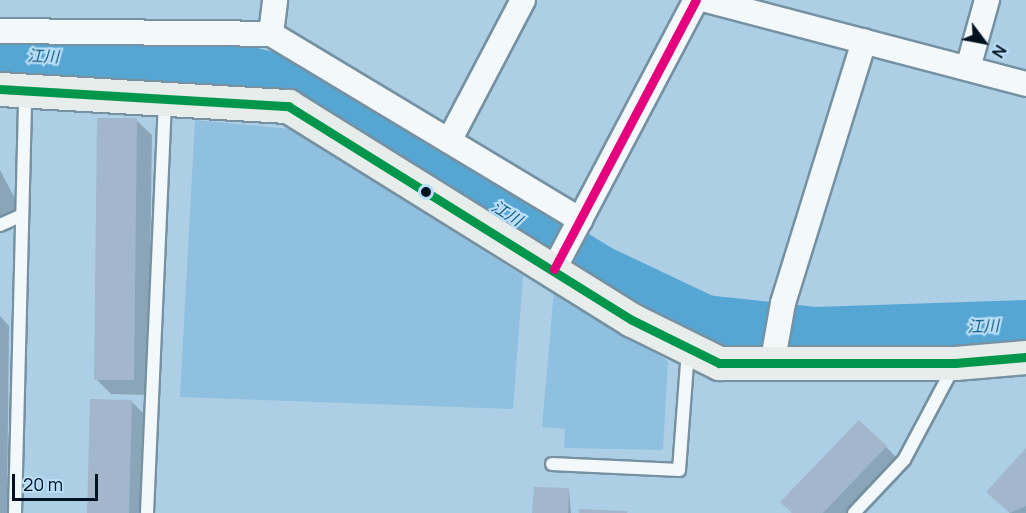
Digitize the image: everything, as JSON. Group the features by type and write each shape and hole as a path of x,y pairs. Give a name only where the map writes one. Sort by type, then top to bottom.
{"street":[{"path":"271,34 275,0"},
{"path":"449,141 523,0"},
{"path":"554,269 696,0"},
{"path":"706,0 1026,84"},
{"path":"968,68 987,0"},
{"path":"0,31 271,34 580,220"},
{"path":"772,365 783,303 864,41"},
{"path":"12,88 288,106 688,351 719,363 772,365 955,363 1026,357"}],"lane":[{"path":"12,88 22,215 15,513"},
{"path":"147,513 165,99"},
{"path":"0,225 22,215"},
{"path":"552,464 679,470 688,351"},
{"path":"855,513 904,460 955,363"}],"shaded area":[{"path":"195,120 291,129 523,276 513,409 180,397"},
{"path":"554,291 668,361 663,450 564,448 565,429 542,427"}],"building":[{"path":"97,118 137,118 134,380 94,380"},
{"path":"90,399 132,400 129,513 87,513"},
{"path":"859,420 887,446 823,513 792,513 780,502"},
{"path":"1026,448 1026,506 1010,513 986,492"},
{"path":"534,487 569,488 568,513 532,513"},
{"path":"579,509 627,511 627,513 579,513"}],"waterway":[{"name":"江川","path":"0,55 211,62 294,83 599,270 705,320 815,332 1026,325"}],"transit line":[{"path":"554,269 696,0"},
{"path":"0,89 288,106 632,320 719,363 955,363 1026,357"}]}
